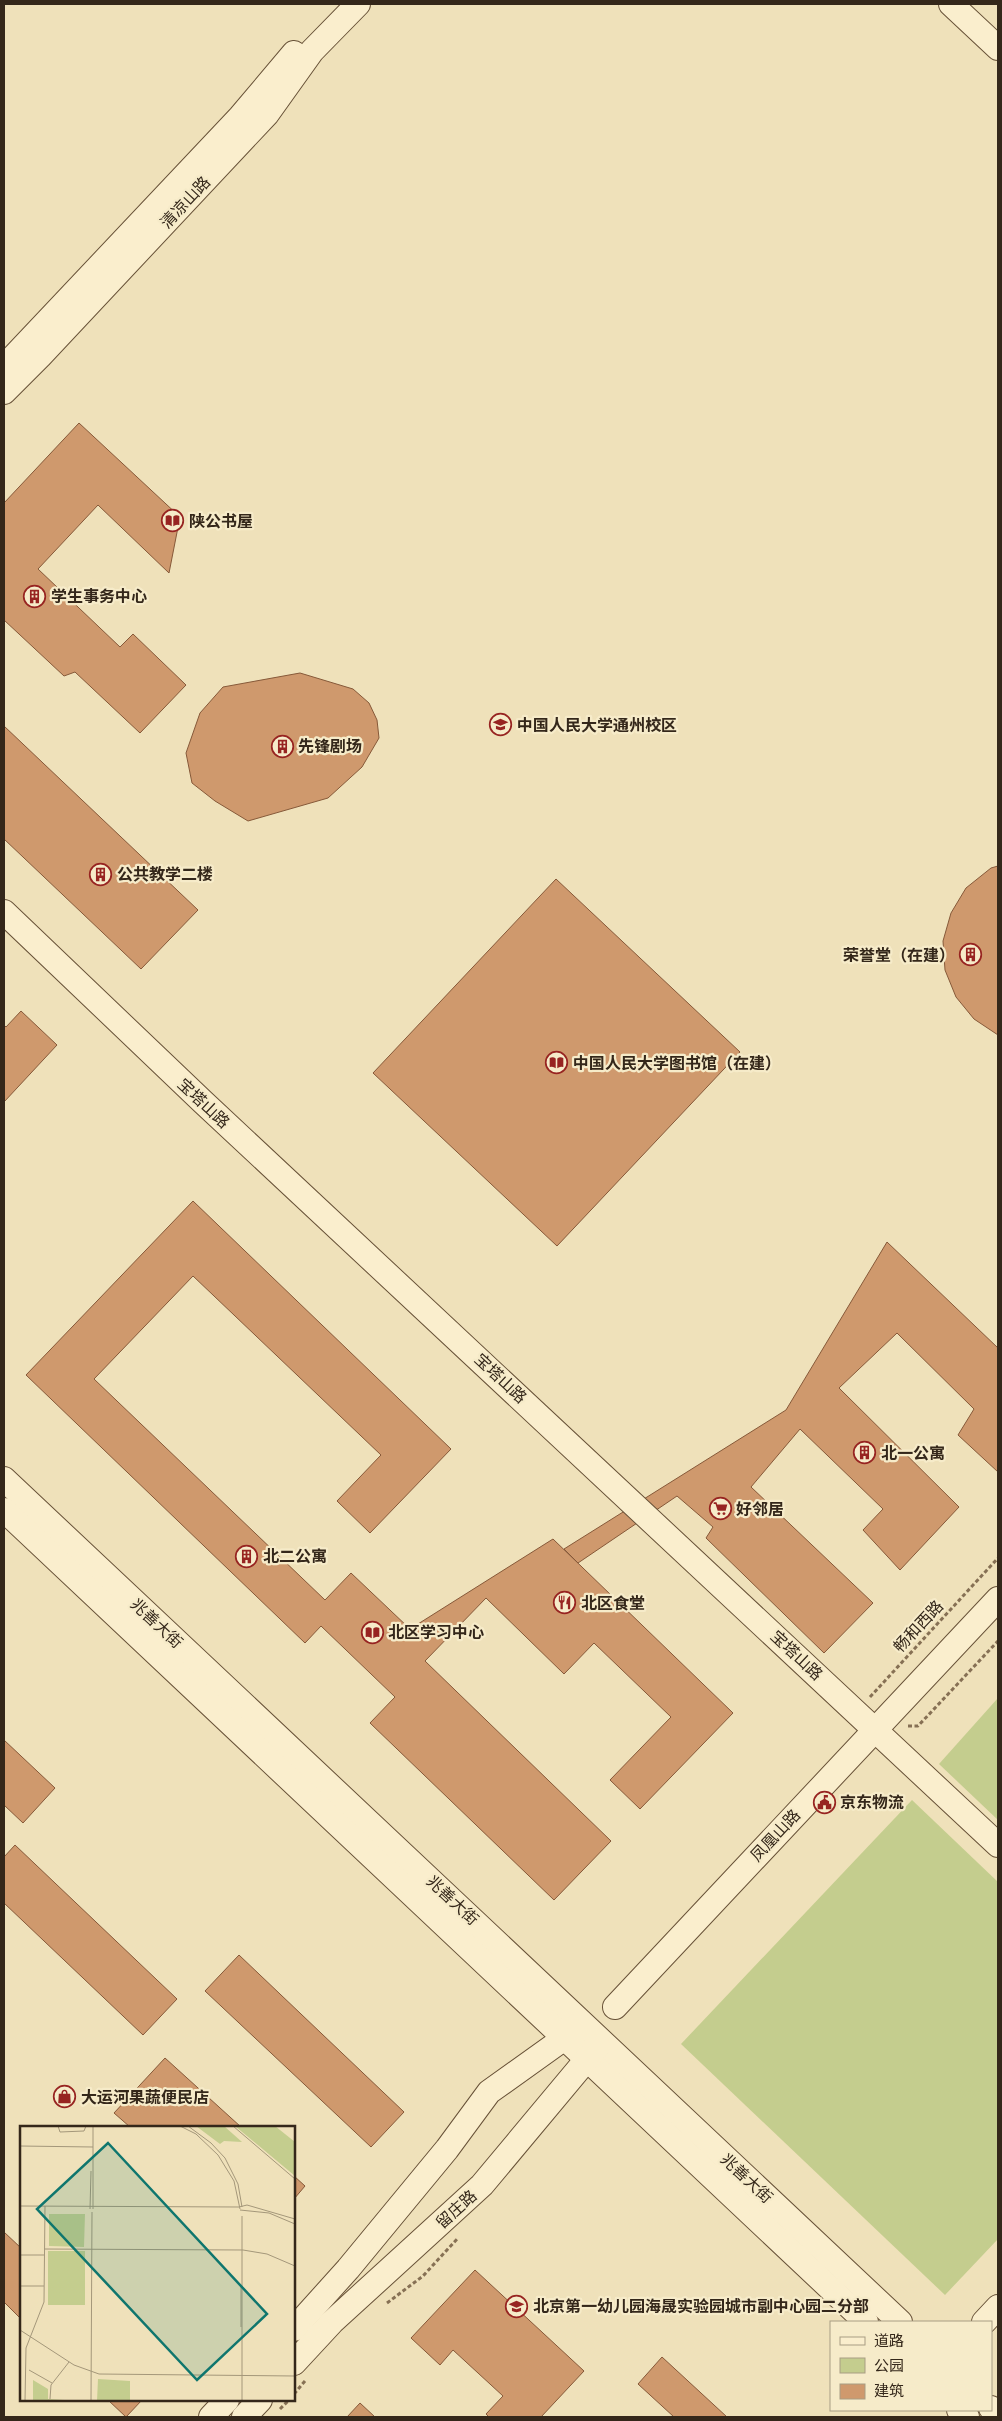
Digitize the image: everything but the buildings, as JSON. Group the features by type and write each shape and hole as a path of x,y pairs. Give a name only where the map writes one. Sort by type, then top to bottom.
{"main road":[{"name":"清凉山路","path":"4,368 240,117 298,48 340,4"},
{"name":"清凉山路","path":"4,392 267,114 312,51 358,4"},
{"path":"951,4 998,48"},
{"name":"宝塔山路","path":"4,912 203,1102 857,1711 998,1845"},
{"name":"兆善大街","path":"4,1479 596,2050 865,2321"},
{"name":"兆善大街","path":"4,1510 574,2029"},
{"name":"凤凰山路","path":"615,2007 998,1599"},
{"path":"295,2328 348,2269 447,2149 489,2092 574,2029"},
{"name":"兆善大街","path":"596,2050 899,2321"},
{"name":"留庄路","path":"295,2362 332,2322 482,2185 596,2050"},
{"path":"985,2321 998,2307"},
{"path":"211,2417 226,2401"},
{"path":"244,2417 259,2401"}],"path":[{"name":"畅和西路","path":"857,1711 998,1558"},
{"path":"875,1728 918,1726 998,1641"}],"green space":[{"path":"998,1698 998,1820 939,1764"},
{"path":"912,1800 998,1882 998,2239 945,2295 681,2044"}],"place":[{"name":"陕公书屋","path":"173,521"},
{"name":"学生事务中心","path":"35,596"},
{"name":"中国人民大学通州校区","path":"501,725"},
{"name":"先锋剧场","path":"282,746"},
{"name":"公共教学二楼","path":"101,874"},
{"name":"荣誉堂（在建）","path":"971,955"},
{"name":"中国人民大学图书馆（在建）","path":"557,1063"},
{"name":"北一公寓","path":"865,1453"},
{"name":"好邻居","path":"720,1509"},
{"name":"北二公寓","path":"247,1556"},
{"name":"北区食堂","path":"565,1603"},
{"name":"北区学习中心","path":"372,1632"},
{"name":"京东物流","path":"824,1802"},
{"name":"大运河果蔬便民店","path":"65,2097"},
{"name":"北京第一幼儿园海晟实验园城市副中心园二分部","path":"517,2306"}]}
